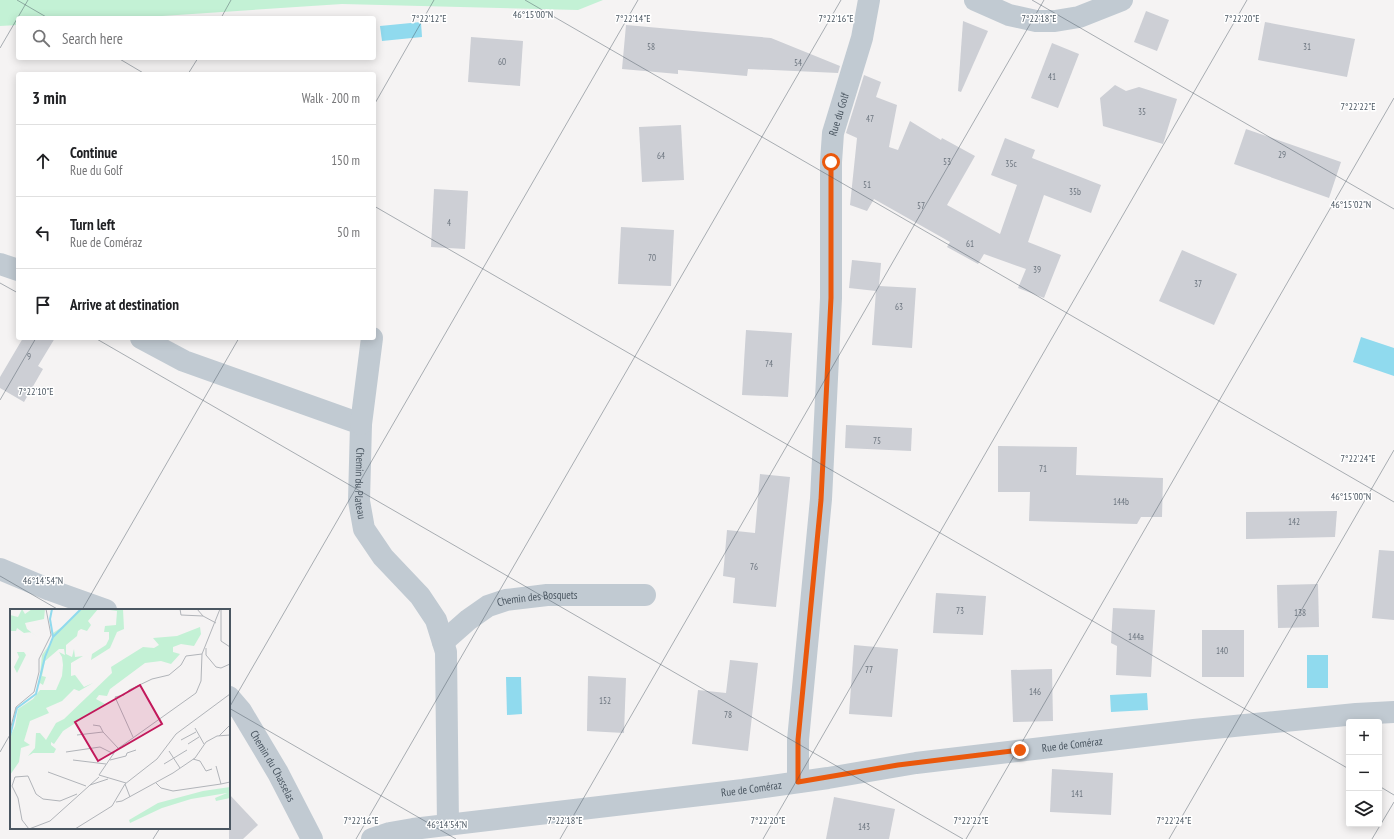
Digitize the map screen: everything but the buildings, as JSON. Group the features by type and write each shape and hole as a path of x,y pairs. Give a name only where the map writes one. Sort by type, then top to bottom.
{"street":[{"name":"Rue du Golf","path":"798,782 798,740 821,500 831,298 831,162 833,133 862,38 869,0"},
{"path":"975,0 1009,15 1036,21 1055,21 1079,17 1122,0"},
{"path":"0,264 16,269"},
{"path":"145,340 184,361 361,424"},
{"name":"Chemin du Plateau","path":"372,340 361,424 359,501 364,529 383,557 420,596 436,620 446,652 448,825"},
{"path":"0,569 50,590 103,609"},
{"name":"Chemin des Bosquets","path":"442,642 468,620 488,606 506,600 547,595 645,596"},
{"name":"Chemin du Chasselas","path":"230,698 241,711 278,773 312,839"},
{"name":"Rue de Coméraz","path":"372,839 390,833 743,790 910,763 1209,729 1356,714 1394,712"}],"green space":[{"path":"0,0 603,0 578,10 342,4 162,16 16,16 16,25 0,26"}],"water":[{"path":"421,22 422,37 382,41 380,26"},
{"path":"1361,337 1394,348 1394,376 1353,362"},
{"path":"1307,655 1328,655 1328,688 1307,688"},
{"path":"506,677 521,677 522,714 507,715"},
{"path":"1147,693 1148,710 1111,712 1110,695"}],"route":[{"path":"831,162 831,298 821,500 798,740 798,782 898,765 1020,750"}]}
